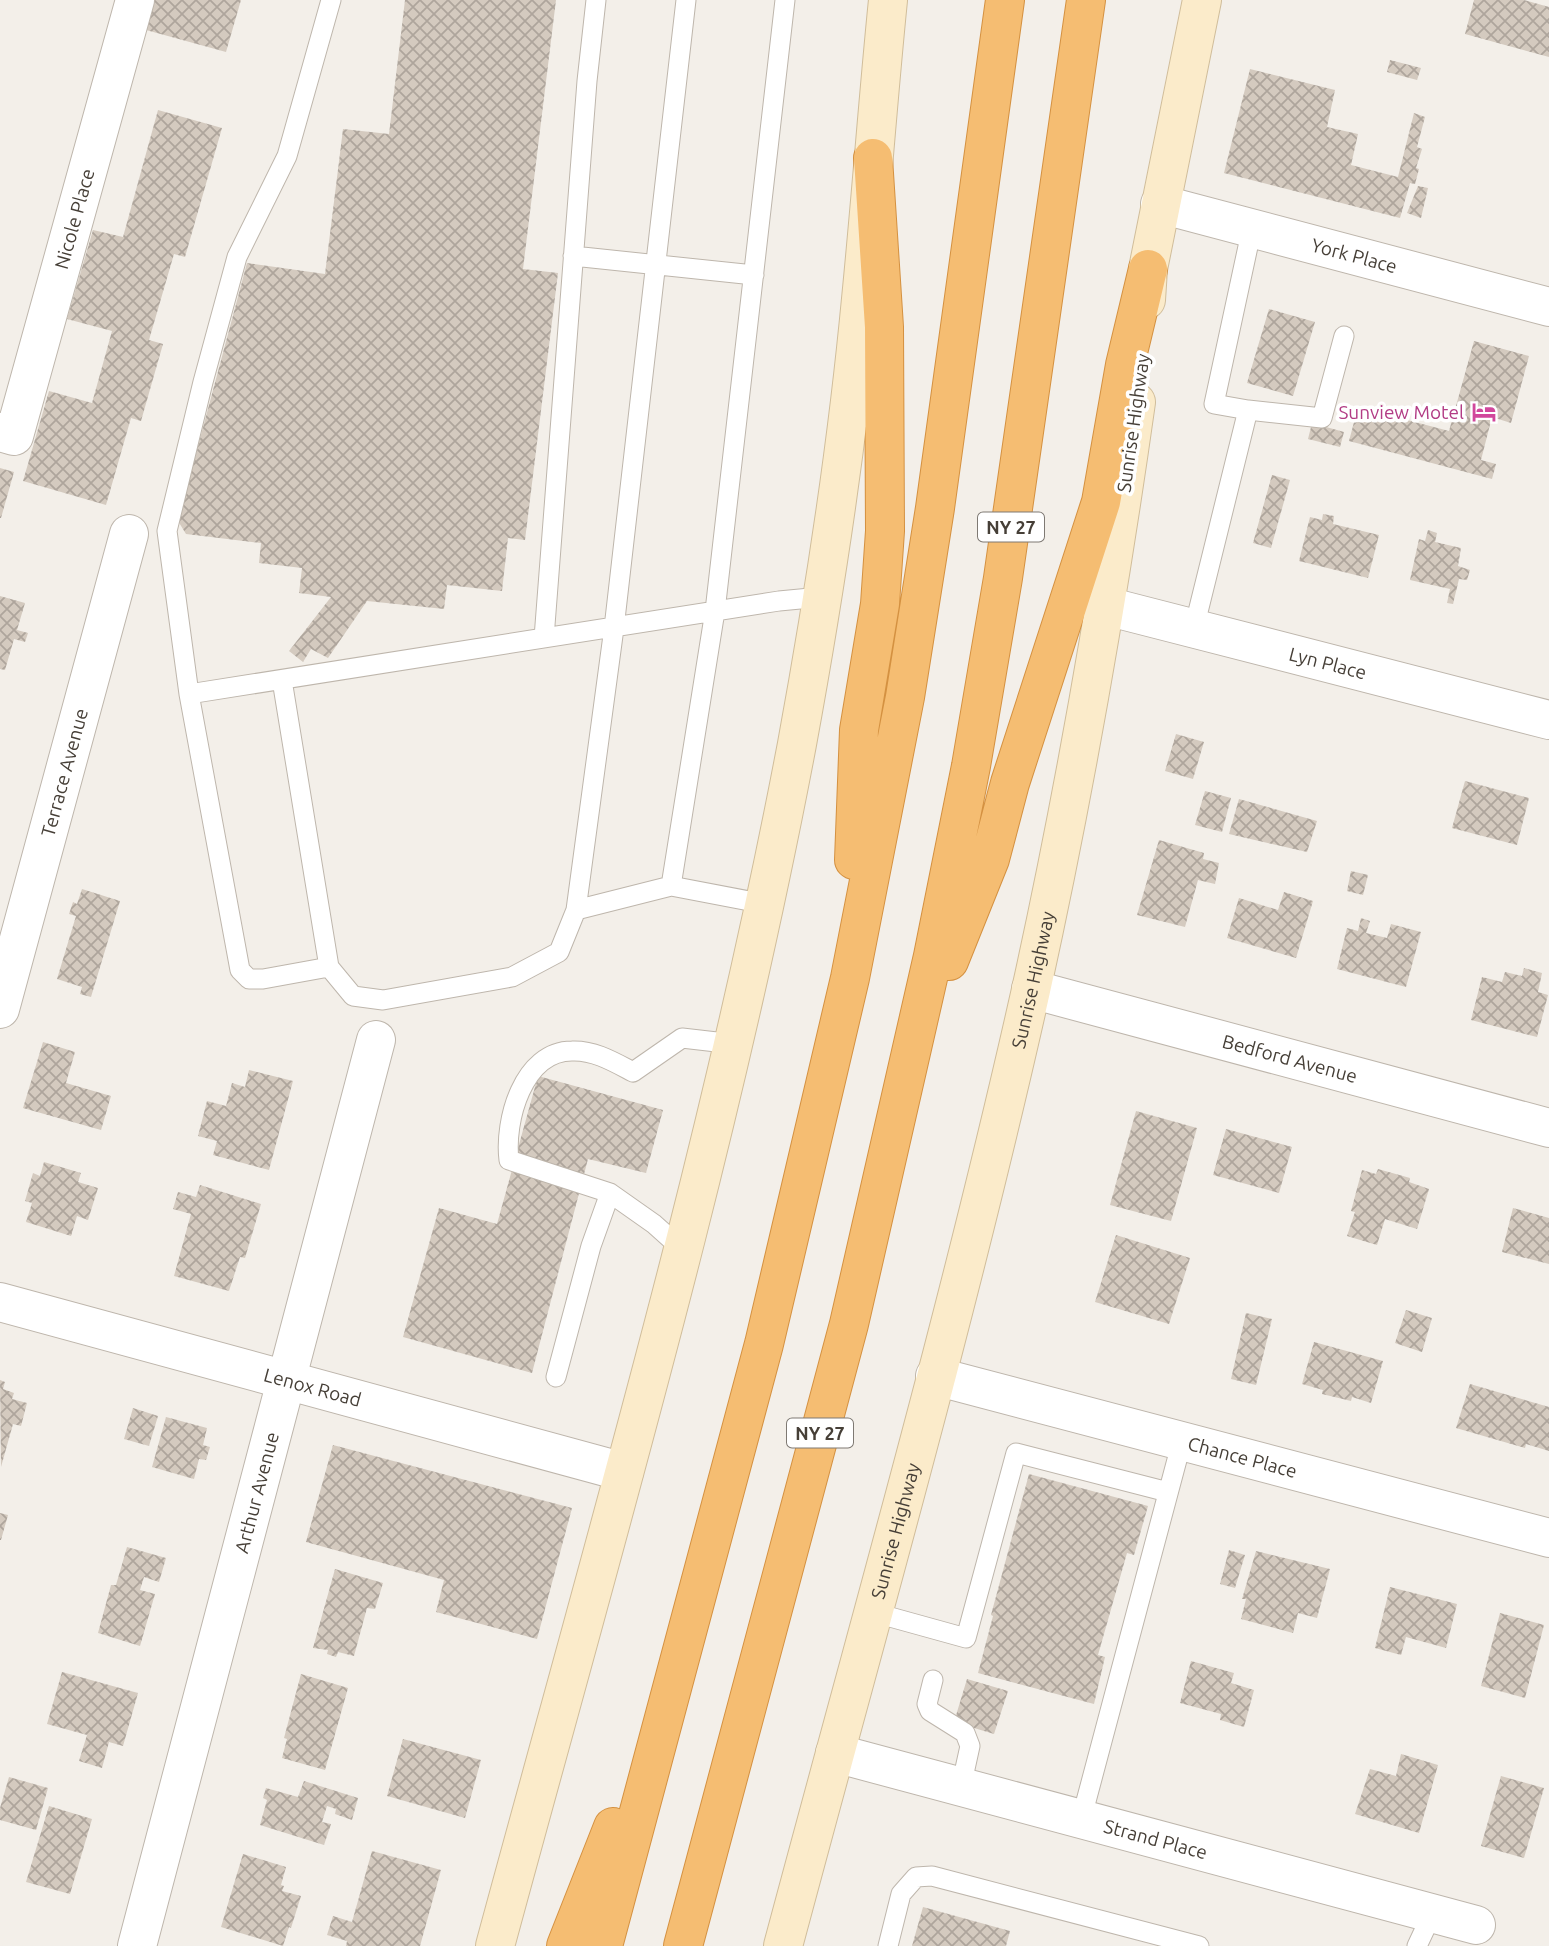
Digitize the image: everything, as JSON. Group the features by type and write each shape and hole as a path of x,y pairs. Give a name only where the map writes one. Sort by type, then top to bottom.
{"highway":[{"path":"603,1946 765,1344 850,978 902,710 929,549 1005,0"},
{"name":"NY 27","path":"683,1946 849,1324 913,1050 971,766 1001,592 1086,0"},
{"path":"850,978 859,730 880,604 886,531 884,327 873,158"},
{"path":"913,1050 990,859 1013,772 1101,502 1125,365 1148,269"},
{"path":"566,1946 679,1662"},
{"path":"699,1946 719,1813"}],"main road":[{"path":"495,1946 683,1250 734,1044 765,904 796,746 821,597 852,383 888,0"},
{"name":"Sunrise Highway","path":"783,1946 987,1179 1031,989 1066,826 1106,606 1142,366 1148,269 1202,0"}],"street":[{"name":"Nicole Place","path":"7,434 135,0"},
{"name":"York Place","path":"1160,204 1549,307"},
{"name":"Terrace Avenue","path":"0,1009 130,534"},
{"name":"Lyn Place","path":"1106,606 1549,720"},
{"name":"Bedford Avenue","path":"1031,989 1549,1129"},
{"name":"Arthur Avenue","path":"137,1946 376,1040"},
{"name":"Lenox Road","path":"0,1302 624,1472"},
{"name":"Chance Place","path":"935,1376 1549,1538"},
{"name":"Strand Place","path":"835,1753 1081,1820 1425,1930 1476,1925"}],"lane":[{"path":"329,967 263,979 249,979 240,970 189,694 167,530 237,257 287,156 331,0"},
{"path":"544,638 587,81 596,0"},
{"path":"282,680 329,967 354,996 383,1000 512,976 559,952 576,910 614,628 686,0"},
{"path":"671,886 715,611 785,0"},
{"path":"1252,228 1214,404 1322,418 1344,335"},
{"path":"573,256 754,275"},
{"path":"1194,628 1248,410"},
{"path":"189,694 715,611 821,597"},
{"path":"576,910 671,886 765,904"},
{"path":"683,1250 654,1224 610,1193 509,1160 506,1143 512,1113 528,1077 544,1059 571,1051 604,1057 633,1072 682,1038 734,1044"},
{"path":"556,1377 591,1246 610,1193"},
{"path":"1081,1820 1182,1441"},
{"path":"873,1612 966,1638 1016,1453 1168,1492"},
{"path":"933,1680 927,1704 930,1710 965,1733 970,1746 961,1787"},
{"path":"888,1946 901,1894 916,1877 933,1876 1199,1946"}],"building":[{"path":"154,0 241,0 226,52 146,30"},
{"path":"405,0 556,0 523,269 558,273 525,540 508,538 502,591 447,585 444,609 367,601 328,658 311,649 303,662 289,651 331,597 299,593 302,568 259,563 261,543 186,534 178,521 247,263 325,274 343,129 389,134"},
{"path":"1474,0 1524,0 1549,7 1549,57 1465,34"},
{"path":"1390,60 1421,68 1417,80 1387,72"},
{"path":"1250,69 1335,90 1327,127 1358,134 1351,165 1398,177 1414,113 1425,117 1417,147 1422,149 1416,168 1419,169 1415,184 1410,183 1400,218 1224,173"},
{"path":"158,110 222,128 185,257 174,254 149,340 163,344 141,421 131,418 106,505 23,481 49,391 92,403 112,331 67,319 93,230 123,237"},
{"path":"1418,186 1428,188 1421,218 1407,213"},
{"path":"1269,309 1315,322 1293,396 1247,383"},
{"name":"Sunview Motel","path":"1474,341 1529,356 1511,423 1492,417 1481,460 1496,464 1492,479 1349,441 1358,407 1449,431"},
{"path":"1312,423 1344,432 1340,447 1308,439"},
{"path":"0,468 14,472 1,518 0,518"},
{"path":"1272,475 1290,480 1271,548 1253,543"},
{"path":"1323,514 1334,516 1333,524 1379,535 1368,578 1299,561 1310,517 1322,520"},
{"path":"1428,530 1437,533 1435,542 1461,548 1458,566 1470,570 1467,580 1459,579 1453,604 1447,603 1450,589 1410,580 1419,539 1425,541"},
{"path":"0,596 25,603 17,630 28,633 25,642 14,639 5,670 0,669"},
{"path":"1176,734 1204,742 1193,779 1165,771"},
{"path":"1465,781 1529,798 1517,845 1452,828"},
{"path":"1205,791 1231,798 1222,832 1195,825"},
{"path":"1239,799 1317,821 1307,852 1229,834"},
{"path":"1159,840 1204,853 1203,859 1219,863 1215,884 1198,880 1185,927 1137,915"},
{"path":"1351,871 1368,875 1363,895 1347,891"},
{"path":"82,889 120,901 91,997 80,994 82,987 57,979 76,916 69,914 73,902 77,904"},
{"path":"1284,892 1313,901 1296,958 1227,938 1239,898 1278,910"},
{"path":"1361,918 1370,921 1366,933 1387,938 1391,924 1421,932 1406,987 1337,969 1347,928 1358,931"},
{"path":"1524,968 1542,973 1538,992 1548,995 1537,1037 1471,1020 1482,977 1502,982 1505,972 1522,976"},
{"path":"43,1042 75,1052 66,1083 111,1096 101,1130 23,1108"},
{"path":"249,1070 293,1081 269,1170 213,1155 217,1141 198,1136 207,1101 226,1106 232,1083 245,1087"},
{"path":"538,1076 663,1110 646,1173 588,1159 532,1373 403,1337 439,1208 497,1224"},
{"path":"1136,1111 1197,1128 1171,1221 1110,1205"},
{"path":"1226,1129 1292,1147 1279,1193 1213,1175"},
{"path":"44,1162 81,1173 78,1182 98,1188 88,1220 77,1216 71,1236 26,1222 32,1203 25,1201 33,1173 40,1176"},
{"path":"1378,1169 1410,1178 1409,1182 1429,1189 1417,1229 1385,1219 1377,1245 1347,1236 1355,1212 1351,1211 1362,1170 1376,1174"},
{"path":"200,1185 261,1204 245,1258 240,1257 229,1291 174,1276 191,1214 173,1209 178,1192 196,1197"},
{"path":"1513,1208 1549,1218 1549,1264 1502,1252"},
{"path":"1116,1235 1190,1258 1169,1324 1095,1302"},
{"path":"1406,1310 1432,1318 1422,1352 1395,1343"},
{"path":"1246,1313 1272,1319 1256,1385 1231,1379"},
{"path":"1314,1342 1383,1361 1371,1403 1352,1397 1351,1401 1322,1394 1323,1390 1302,1384"},
{"path":"0,1380 5,1382 3,1389 14,1393 12,1399 27,1403 21,1426 13,1424 1,1467"},
{"path":"1470,1384 1549,1407 1549,1451 1526,1444 1525,1448 1456,1428"},
{"path":"133,1408 158,1416 149,1446 124,1439"},
{"path":"166,1417 207,1428 203,1445 210,1447 206,1460 199,1459 194,1479 152,1467"},
{"path":"333,1445 572,1508 537,1639 436,1612 444,1580 306,1542"},
{"path":"1029,1474 1148,1506 1134,1555 1127,1553 1098,1655 1105,1657 1094,1704 978,1673"},
{"path":"0,1513 8,1515 1,1540 0,1540"},
{"path":"127,1547 166,1558 159,1582 144,1577 140,1590 155,1594 140,1646 98,1633 111,1585 116,1585"},
{"path":"1229,1550 1245,1555 1235,1588 1220,1584"},
{"path":"1256,1551 1330,1569 1317,1618 1298,1613 1293,1633 1241,1619 1246,1599 1242,1599"},
{"path":"335,1569 383,1583 375,1609 367,1608 354,1656 338,1652 336,1657 327,1654 328,1650 313,1648"},
{"path":"1390,1587 1457,1604 1446,1648 1406,1637 1401,1655 1375,1648"},
{"path":"1500,1613 1544,1625 1525,1698 1481,1686"},
{"path":"1191,1661 1234,1673 1231,1683 1254,1690 1244,1727 1220,1720 1221,1714 1180,1703"},
{"path":"62,1672 138,1693 123,1746 109,1742 102,1768 79,1761 87,1735 47,1724"},
{"path":"301,1674 348,1688 325,1770 282,1758 287,1739 284,1738"},
{"path":"967,1679 1008,1691 994,1734 954,1722"},
{"path":"403,1739 481,1760 465,1818 387,1796"},
{"path":"1401,1754 1438,1765 1419,1833 1355,1814 1370,1769 1396,1776"},
{"path":"1501,1776 1544,1788 1524,1858 1481,1846"},
{"path":"9,1777 48,1788 36,1830 0,1820 0,1808"},
{"path":"304,1781 358,1798 352,1820 335,1814 336,1809 327,1806 322,1822 331,1824 324,1845 260,1825 267,1800 263,1798 266,1788 298,1797"},
{"path":"49,1806 92,1819 70,1894 26,1882"},
{"path":"372,1851 441,1870 420,1946 346,1946 347,1941 327,1935 333,1916 352,1922"},
{"path":"243,1854 286,1867 282,1891 301,1896 283,1946 221,1927"},
{"path":"923,1907 1010,1931 1006,1946 912,1946"}],"place":[{"name":"Sunview Motel","path":"1484,412"}]}
